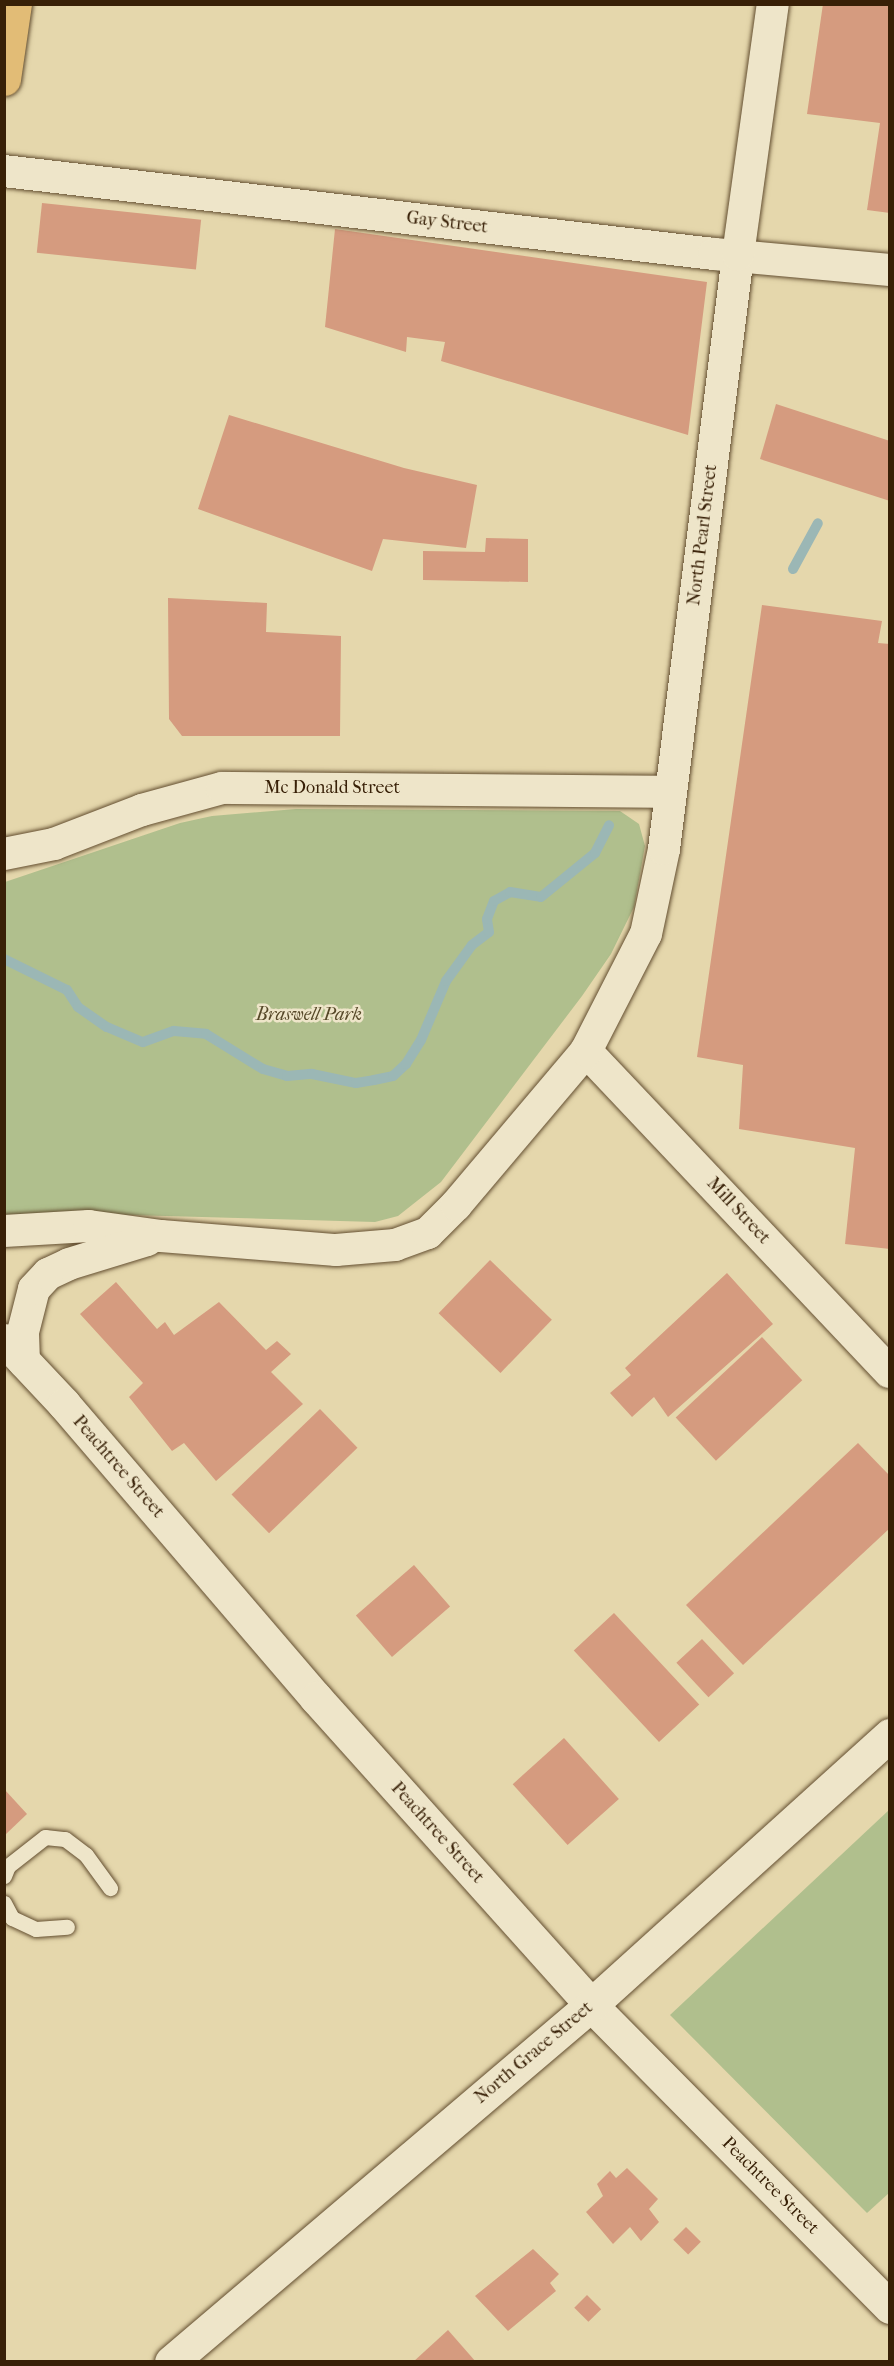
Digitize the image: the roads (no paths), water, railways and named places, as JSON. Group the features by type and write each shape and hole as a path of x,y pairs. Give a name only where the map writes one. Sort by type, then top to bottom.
{"main road":[{"path":"4,79 15,4"},
{"name":"Peachtree Street","path":"14,1351 316,1698 591,2005 890,2307"},
{"name":"North Grace Street","path":"171,2361 591,2005 890,1735"}],"street":[{"name":"North Pearl Street","path":"4,1230 89,1226 161,1236 336,1250 395,1245 428,1233 497,1160 586,1051 646,934 664,849 738,255 773,4"},
{"name":"Gay Street","path":"4,171 738,255 890,270"},
{"name":"Mc Donald Street","path":"4,854 54,844 142,810 222,788 670,792"},
{"name":"Mill Street","path":"586,1051 890,1372"},
{"path":"14,1351 23,1332 34,1289 48,1274 95,1253 161,1236"}],"lane":[{"path":"4,1876 8,1866 45,1837 65,1839 86,1855 110,1888"},
{"path":"4,1903 12,1918 36,1929 67,1927"}],"waterway":[{"path":"793,569 818,523"},
{"path":"4,959 67,990 78,1007 107,1027 143,1042 174,1031 206,1034 263,1069 287,1076 312,1074 356,1083 393,1076 406,1064 421,1040 446,981 472,945 489,932 487,919 494,901 510,892 541,897 595,853 609,825"}],"park label":[{"name":"Braswell Park","path":"309,1015"}]}
